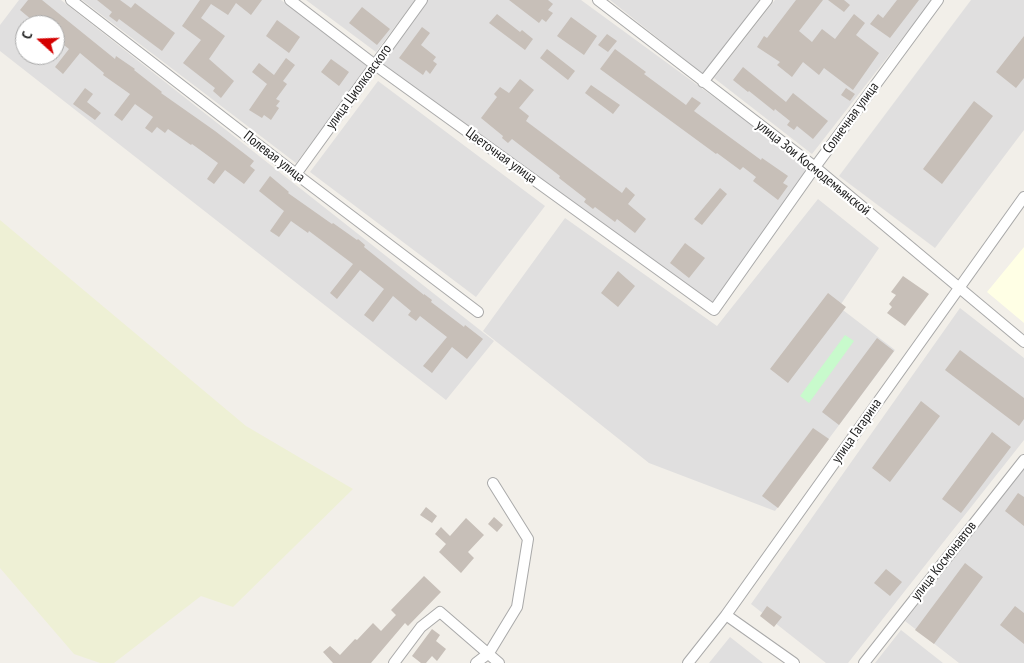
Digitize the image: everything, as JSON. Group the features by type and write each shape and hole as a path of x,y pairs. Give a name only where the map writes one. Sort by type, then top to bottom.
{"street":[{"name":"Полевая улица","path":"71,0 478,312"},
{"name":"Цветочная улица","path":"290,0 375,65 714,310"},
{"name":"улица Циолковского","path":"296,174 422,0"},
{"name":"улица Зои Космодемьянской","path":"598,0 815,167 1024,342"},
{"path":"703,82 767,0"},
{"name":"Солнечная улица","path":"714,310 815,167 938,0"},
{"name":"улица Гагарина","path":"688,663 726,615 1024,197"},
{"name":"улица Космонавтов","path":"864,663 1024,460"},
{"path":"476,663 489,653 517,607 528,539 493,484"},
{"path":"394,663 420,627 440,612 499,663"},
{"path":"726,615 794,663"}],"shaded area":[{"path":"19,0 61,0 494,341 446,400 18,65 65,65 65,15 15,15 15,63 0,51 0,25"},
{"path":"82,0 281,0 369,67 296,163"},
{"path":"306,0 415,0 376,52"},
{"path":"427,0 581,0 811,168 711,305 381,63"},
{"path":"610,0 761,0 703,74"},
{"path":"775,0 932,0 812,154 714,78"},
{"path":"971,0 1024,0 1024,130 935,248 839,176"},
{"path":"378,81 545,206 476,297 310,172"},
{"path":"818,199 879,248 839,307 895,350 775,511 649,463 483,331 565,218 717,326"},
{"path":"0,220 246,426 353,489 233,607 201,596 114,663 100,663 74,654 0,568"},
{"path":"1024,247 1024,323 987,292"},
{"path":"960,308 1024,358 1024,440 848,663 826,663 751,604"},
{"path":"1024,468 1024,663 959,663 905,621"},
{"path":"901,630 943,663 875,663"},
{"path":"730,637 763,663 709,663"}],"green space":[{"path":"845,335 854,341 809,403 800,396"}],"building":[{"path":"28,0 42,0 61,15 26,15 20,10"},
{"path":"97,0 120,0 131,8 135,3 175,33 162,51 119,19 117,22 109,16 112,12"},
{"path":"200,0 262,0 251,15 236,3 228,15 211,4 201,18 225,36 209,59 234,81 221,98 213,91 215,88 183,63 201,40 182,26"},
{"path":"509,0 548,0 553,4 548,10 553,13 546,22 542,19 539,23"},
{"path":"796,0 823,0 799,31 812,42 822,29 835,39 854,14 865,23 856,35 879,53 853,90 824,68 819,75 803,62 792,77 777,65 780,62 757,47 764,36 767,38"},
{"path":"828,0 844,0 850,5 844,12"},
{"path":"897,0 919,0 890,38 870,24 878,14 883,18"},
{"path":"362,7 390,29 377,45 349,23"},
{"path":"497,14 520,32 522,30 533,39 525,50 489,23"},
{"path":"571,17 597,36 584,55 557,36"},
{"path":"65,19 115,59 116,56 135,69 161,93 254,161 250,166 255,170 244,184 225,170 214,184 207,179 218,163 168,129 165,133 157,127 152,133 145,128 153,117 135,104 122,121 114,115 130,94 103,75 104,73 80,53 63,74 55,67 57,65 65,65 65,54 69,49 65,46"},
{"path":"277,20 300,37 289,53 266,36"},
{"path":"422,27 430,33 421,45 436,57 433,61 437,64 430,74 426,70 423,75 399,58"},
{"path":"607,34 617,41 608,52 598,45"},
{"path":"1024,36 1024,78 1016,88 996,72"},
{"path":"547,49 575,71 568,80 540,58"},
{"path":"615,49 646,72 644,74 686,105 692,97 701,103 694,111 761,160 762,158 788,176 783,183 788,186 778,200 753,181 756,177 743,167 740,170 716,154 600,69"},
{"path":"286,58 295,65 283,81 287,84 276,99 280,101 276,106 279,108 271,120 264,115 262,118 249,110 267,84 252,72 259,63 274,75"},
{"path":"331,59 349,72 339,86 321,72"},
{"path":"743,67 786,102 793,93 828,121 813,139 797,126 794,130 787,125 790,121 733,80"},
{"path":"520,79 534,90 519,108 529,116 526,121 622,193 626,187 635,195 628,204 646,219 635,233 617,219 615,222 595,207 593,209 584,202 586,199 559,178 560,176 512,139 508,143 502,138 503,136 481,118 497,97 494,94 500,87 509,93"},
{"path":"591,85 620,105 613,114 585,93"},
{"path":"85,88 93,94 87,102 101,113 95,120 73,104"},
{"path":"846,88 855,94 850,101 841,95"},
{"path":"974,101 993,116 942,184 923,169"},
{"path":"270,176 288,193 332,224 358,239 365,245 364,247 432,300 431,302 483,339 467,359 452,347 432,373 423,366 447,337 420,316 416,321 408,315 411,311 393,296 373,322 364,315 384,289 360,270 337,299 330,293 353,264 309,231 308,233 291,221 279,237 270,231 284,211 259,191"},
{"path":"720,188 727,194 702,225 694,219"},
{"path":"685,243 705,258 689,278 670,263"},
{"path":"618,271 635,286 618,307 601,293"},
{"path":"903,276 929,294 905,326 887,313 892,307 889,304 896,295 891,292"},
{"path":"828,293 846,307 788,383 770,369"},
{"path":"877,338 894,351 839,425 822,412"},
{"path":"960,350 1024,398 1024,419 1019,426 945,370"},
{"path":"921,401 940,416 890,482 872,468"},
{"path":"813,428 829,439 778,508 762,496"},
{"path":"992,432 1011,447 961,513 942,499"},
{"path":"1018,493 1024,497 1024,526 1005,511"},
{"path":"426,507 437,516 432,523 420,515"},
{"path":"494,517 503,525 497,532 488,524"},
{"path":"466,518 484,535 468,552 474,558 461,573 439,552 446,544 435,534 441,527 450,536"},
{"path":"965,563 983,577 934,644 915,630"},
{"path":"886,569 902,582 890,596 874,583"},
{"path":"424,576 441,592 408,626 405,623 371,663 333,663 323,652 330,646 340,655 373,623 381,631 396,615 391,610"},
{"path":"767,606 782,617 774,627 760,616"},
{"path":"1015,606 1024,613 1024,644 1000,625"},
{"path":"432,629 440,635 436,641 446,649 437,661 432,656 426,663 421,663 412,656"}]}
